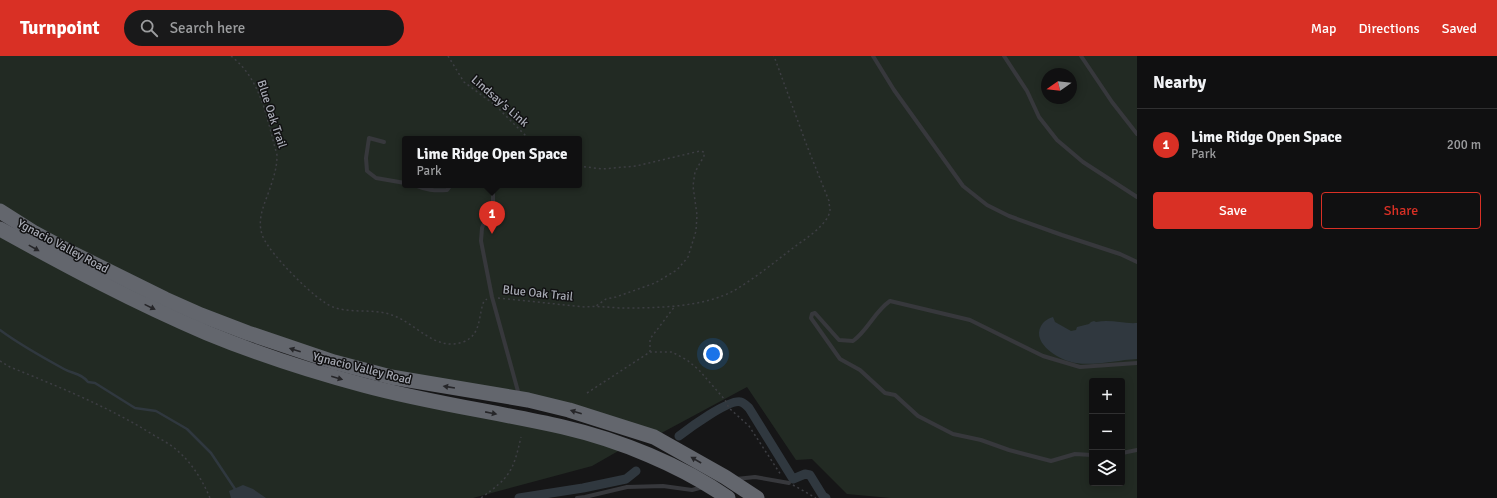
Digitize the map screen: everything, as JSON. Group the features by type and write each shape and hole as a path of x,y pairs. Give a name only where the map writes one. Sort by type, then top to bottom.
{"highway":[{"name":"Ygnacio Valley Road","path":"0,211 33,232 74,254 165,299 248,333 334,362 391,377 521,399 569,410 654,437 757,498"},
{"name":"Ygnacio Valley Road","path":"0,229 70,268 207,333 272,357 365,386 564,427 627,446 661,460 711,485 728,498"}],"lane":[{"path":"873,56 894,90 963,186 987,205 1009,216 1120,254 1137,262"},
{"path":"1004,56 1027,91 1039,117 1058,140 1083,162 1137,197"},
{"path":"1081,56 1112,102 1137,134"},
{"path":"384,142 369,138 366,158 368,171 376,178 402,182"},
{"path":"422,188 438,191 447,190 449,188"},
{"path":"493,188 492,201 482,228 481,241 492,297 521,399"},
{"path":"1089,455 1075,454 1051,461 1010,450 981,440 953,434 918,416 895,396 885,393 860,370 840,359 811,318 812,314 815,313 839,340 853,341 861,335 883,306 890,301 970,320 1043,356 1080,367 1137,363"},
{"path":"1125,452 1137,450"},
{"path":"726,481 755,477 789,483"},
{"path":"577,498 585,498 627,487 663,486 692,490 711,485"}],"path":[{"name":"Blue Oak Trail","path":"231,56 247,71 256,86 277,155 277,165 272,183 263,204 260,223 263,236 274,254 321,301 333,307 353,311 376,311 394,315 435,340 456,344 465,341 472,336 478,328 484,301 492,297 585,307 596,306 619,308 675,306 715,299 735,290 809,236 827,219 830,211 829,201 774,56"},
{"name":"Lindsay's Link","path":"448,56 464,82 495,105 526,136"},
{"path":"582,166 602,169 636,166 700,150 704,152 704,156 695,172 693,186 697,215 696,231 688,257 677,270 655,283 616,297 606,299 596,306"},
{"path":"650,352 650,339 675,306"},
{"path":"587,393 650,352 672,352 687,360 699,370 729,408 749,426 782,476 789,483 816,498"},
{"path":"0,361 10,367 82,397 124,417 173,447 186,459 199,477 210,498"},
{"path":"481,498 499,485 511,472 521,437"}],"shaded area":[{"path":"0,56 1137,56 1137,498 891,498 847,494 812,459 796,460 747,387 654,437 613,424 391,377 248,333 0,211"},
{"path":"0,229 272,357 627,446 592,466 473,498 0,498"},
{"path":"1053,317 1055,322 1071,331 1076,330 1077,327 1094,321 1137,323 1137,359 1084,364 1070,362 1063,359 1049,350 1040,339 1039,333 1041,326 1046,320"},
{"path":"243,485 253,489 266,498 231,498 229,491"}],"waterway":[{"path":"0,330 39,355 64,369 80,375 88,382 95,383 135,408 156,411 187,429 211,453 235,489"},
{"path":"679,436 719,409 736,402 742,402 749,408 793,479 805,474 810,475 823,496 826,498"},
{"path":"519,498 583,488 626,479 636,471"}],"place":[{"name":"Lime Ridge Open Space","path":"492,234"}]}
